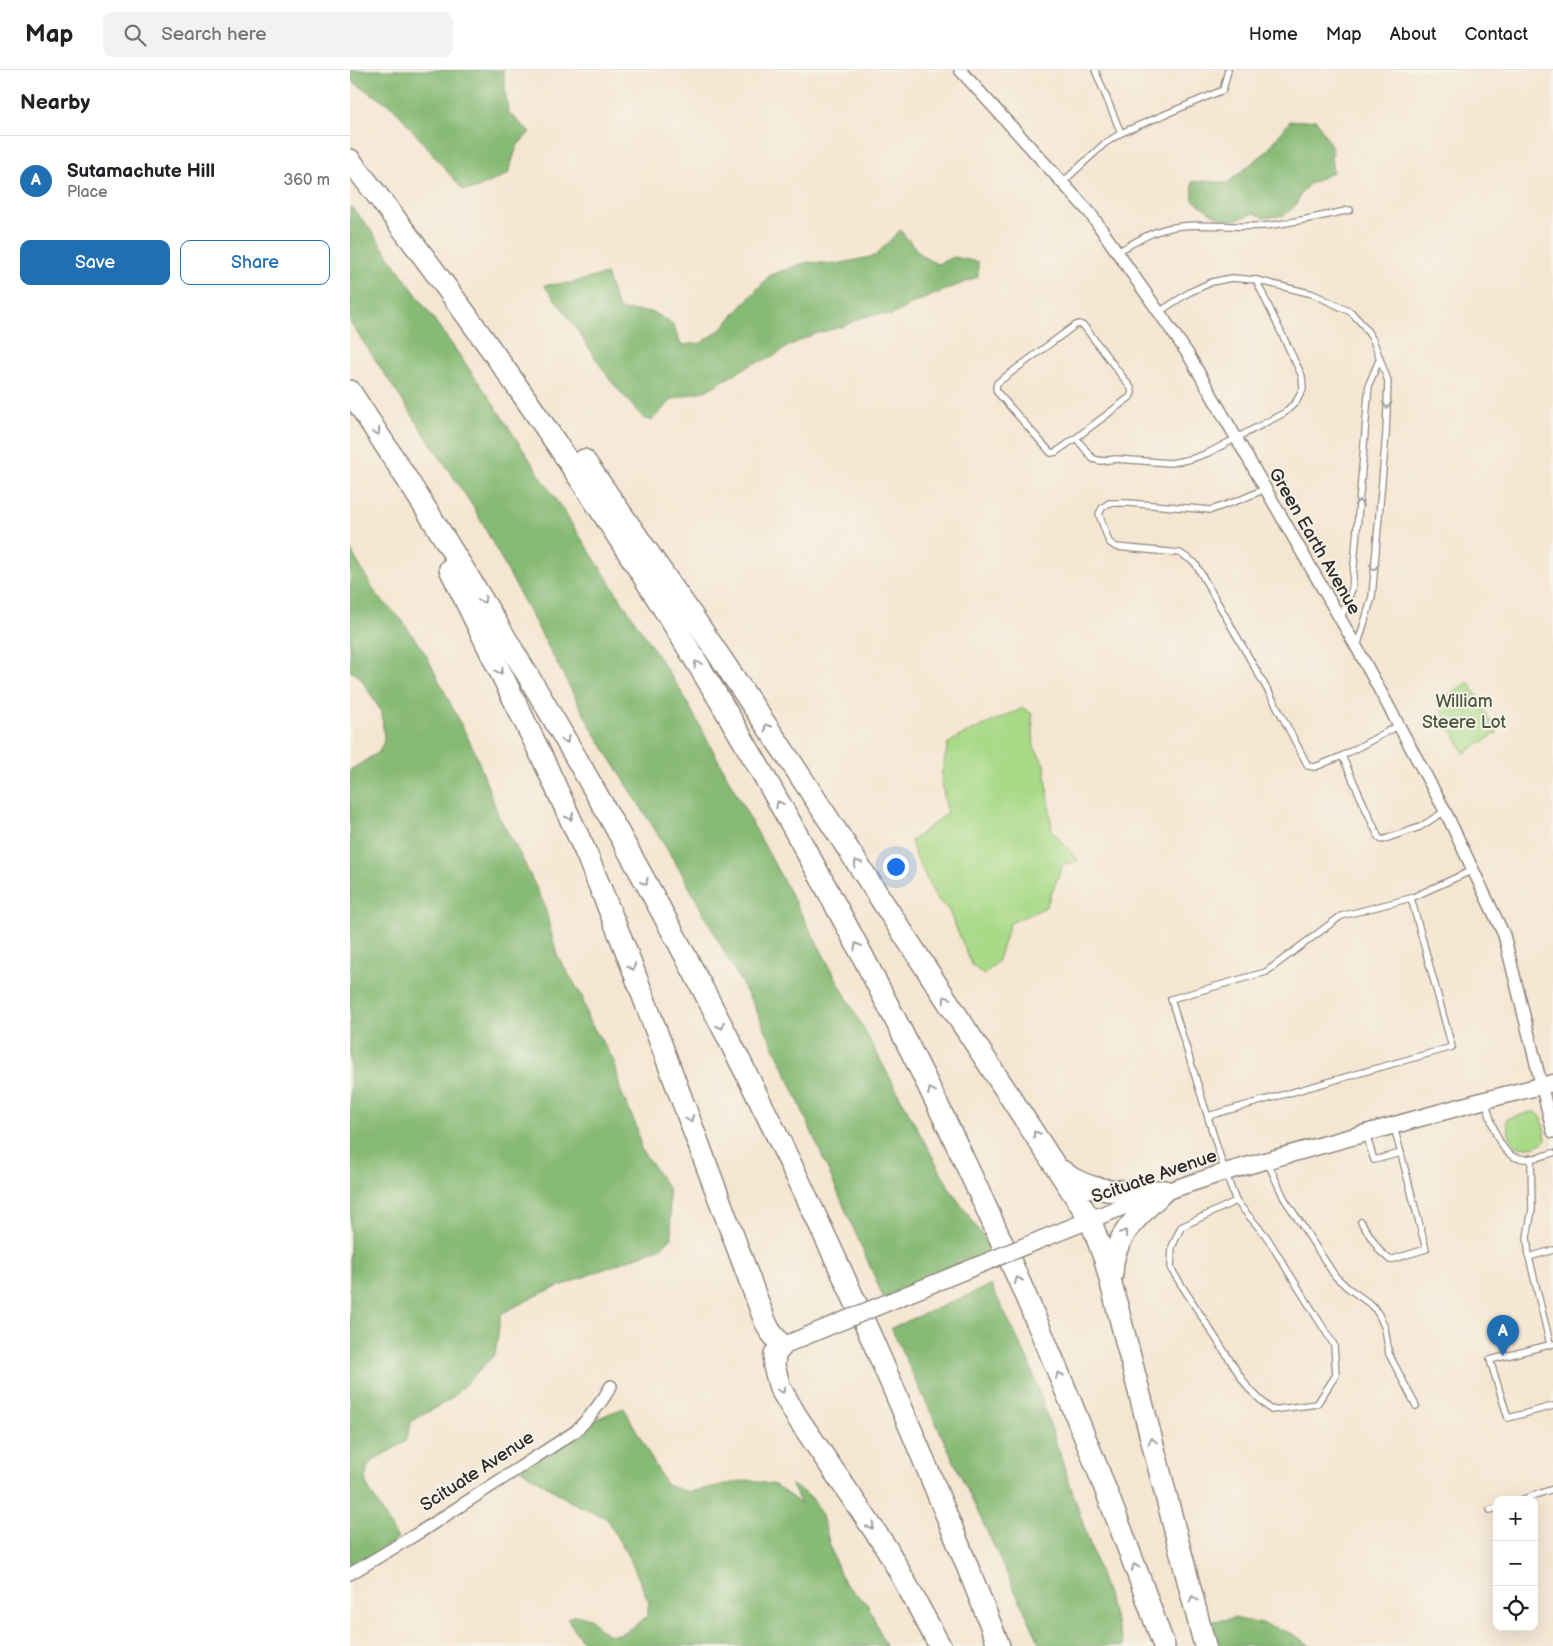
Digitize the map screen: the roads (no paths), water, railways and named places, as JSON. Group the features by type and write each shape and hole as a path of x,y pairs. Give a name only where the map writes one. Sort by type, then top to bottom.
{"highway":[{"path":"350,160 420,252 507,372 585,486 679,633 758,766 834,903 886,1003 974,1182 1038,1325 1100,1477 1164,1646"},
{"path":"507,372 566,437 644,546 795,768 1090,1219 1102,1250 1115,1297 1205,1646"},
{"path":"350,391 504,635 584,771 664,917 729,1042 799,1184 866,1327 932,1480 999,1646"},
{"path":"420,500 457,585 538,748 586,853 625,948 765,1321 782,1346 774,1359 775,1373 780,1388 797,1417 887,1549 940,1646"},
{"path":"1051,1158 1070,1177 1093,1188 1113,1191 1164,1192"},
{"path":"1115,1297 1112,1266 1118,1244 1128,1227 1164,1192"}],"main road":[{"name":"Scituate Avenue","path":"782,1346 1090,1219 1164,1192 1266,1160 1547,1085"}],"street":[{"name":"Green Earth Avenue","path":"960,70 1090,213 1188,354 1357,648 1445,812 1504,935 1547,1085 1553,1132"},
{"name":"Scituate Avenue","path":"350,1574 420,1532 576,1431 590,1418 611,1386"}],"lane":[{"path":"1095,70 1121,132"},
{"path":"1063,182 1104,144 1121,132 1223,90 1228,70"},
{"path":"1117,252 1143,237 1169,228 1185,226 1266,226 1350,210"},
{"path":"1158,312 1190,292 1212,282 1231,278 1256,280 1313,294 1351,312 1364,326 1373,340 1388,381 1386,434 1372,597 1357,648"},
{"path":"1076,438 1093,459 1101,461 1116,459 1171,463 1208,453 1284,413 1296,402 1303,390 1302,376 1256,280"},
{"path":"1079,324 1084,326 1131,388 1132,393 1130,398 1076,438 1056,452 1051,453 997,392 996,388 998,383 1079,324"},
{"path":"1341,620 1352,589 1369,384 1380,358"},
{"path":"1265,489 1210,510 1109,503 1102,508 1099,514 1109,542 1116,547 1180,553 1194,563 1275,703 1308,766 1315,767 1342,756 1398,726"},
{"path":"1342,756 1378,838 1382,840 1420,827 1445,812"},
{"path":"1236,1201 1181,1227 1172,1247 1171,1269 1248,1388 1271,1410 1317,1404 1336,1375 1334,1345 1266,1236 1236,1201 1225,1172 1171,999 1266,972 1341,916 1411,898 1473,870"},
{"path":"1208,1116 1452,1047 1411,898"},
{"path":"1485,1100 1495,1134 1511,1155 1518,1158 1531,1158 1553,1154"},
{"path":"1361,1222 1380,1251 1390,1260 1426,1249 1393,1126"},
{"path":"1366,1133 1374,1160 1401,1153"},
{"path":"1531,1158 1532,1210 1527,1237 1529,1257 1552,1344 1490,1360 1508,1418 1553,1406"},
{"path":"1266,1160 1284,1198 1335,1276 1372,1306 1379,1315 1385,1328 1389,1354 1416,1406"},
{"path":"1529,1257 1553,1250"},
{"path":"1533,1496 1553,1489"}],"place":[{"name":"Sutamachute Hill","path":"1503,1356"}],"park label":[{"name":"William Steere Lot","path":"1464,711"}]}
